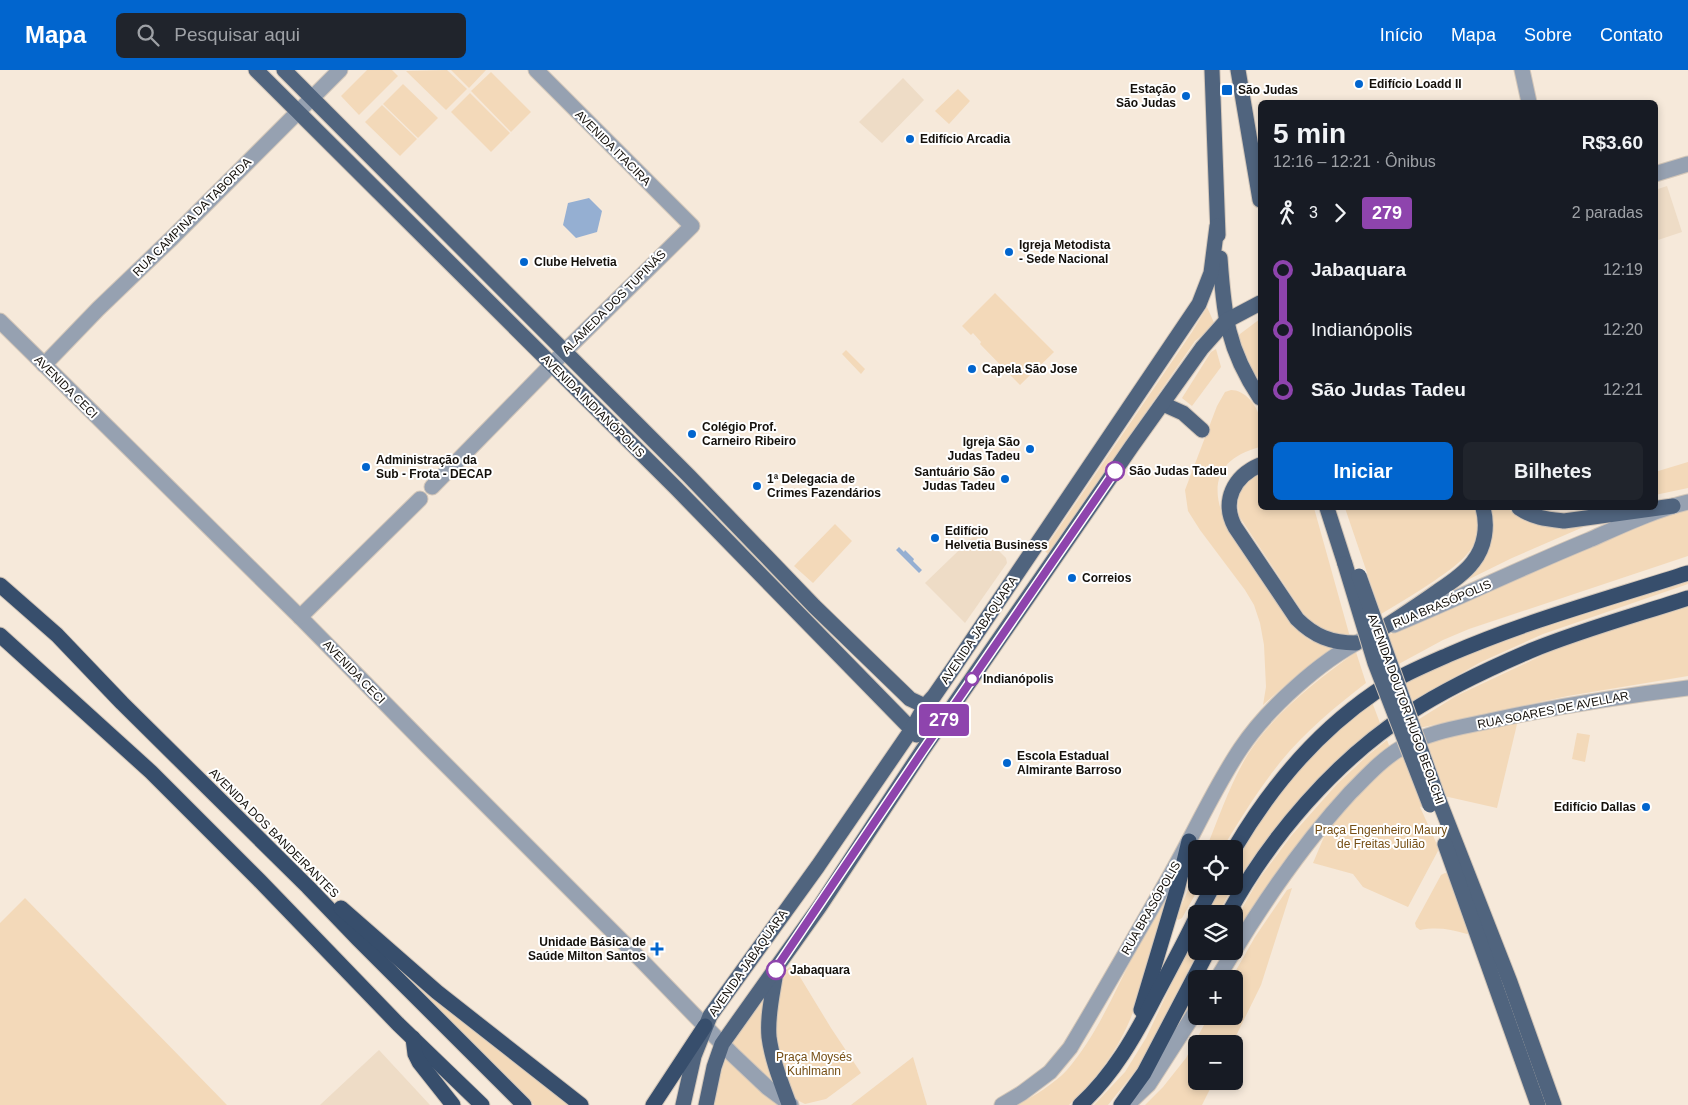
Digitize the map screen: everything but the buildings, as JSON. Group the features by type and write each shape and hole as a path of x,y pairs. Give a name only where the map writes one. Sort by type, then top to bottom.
{"highway":[{"path":"1239,840 1250,821 1284,776 1312,746 1375,692 1485,640 1554,615 1688,574"},
{"name":"AVENIDA DOS BANDEIRANTES","path":"0,585 57,636 524,1105"},
{"path":"1233,905 1242,887 1279,836 1320,788 1373,739 1408,713 1442,693 1532,651 1688,598"},
{"path":"0,635 151,772 413,1038 482,1105"},
{"path":"1132,1037 1178,890 1188,845"},
{"path":"308,887 333,902 438,992 581,1105"},
{"path":"1080,1105 1095,1092 1111,1071 1144,1018 1188,933"},
{"path":"1121,1105 1144,1073 1203,960"},
{"path":"653,1105 705,1026"},
{"path":"413,1038 415,1054 419,1062 453,1105"}],"main road":[{"name":"AVENIDA INDIANÓPOLIS","path":"256,70 681,493 927,745"},
{"name":"AVENIDA INDIANÓPOLIS","path":"284,70 565,351 814,606 910,699 925,706"},
{"name":"AVENIDA JABAQUARA","path":"1212,70 1217,226 1226,321"},
{"path":"1240,70 1258,178"},
{"name":"AVENIDA JABAQUARA","path":"683,1105 694,1056 710,1016 808,880 912,729 925,706 934,696 1199,304 1211,273 1217,226"},
{"name":"AVENIDA JABAQUARA","path":"706,1105 712,1076 722,1044 820,906 1030,595 1202,348 1226,321 1258,304"},
{"path":"1226,321 1234,349 1258,395"},
{"path":"1163,404 1183,413 1202,430"},
{"path":"1258,466 1249,469 1234,487 1228,509 1230,519 1297,619 1305,627 1327,640 1356,643"},
{"path":"1658,508 1673,506"},
{"name":"AVENIDA DOUTOR HUGO BEOLCHI","path":"1328,510 1350,563 1538,1105"},
{"name":"AVENIDA DOUTOR HUGO BEOLCHI","path":"1337,510 1350,563"},
{"path":"1374,634 1452,582 1473,562 1479,553 1485,532 1485,517 1483,510"},
{"path":"1522,510 1530,515 1547,520 1564,521 1644,510"},
{"path":"1026,560 1034,567 1037,573 1030,595"},
{"name":"AVENIDA DOUTOR HUGO BEOLCHI","path":"1434,802 1510,982 1554,1105"},
{"path":"808,880 815,890 820,906"},
{"path":"1483,950 1497,958 1512,996 1517,1003"},
{"path":"777,967 769,1015 769,1036 772,1054 790,1104"}],"street":[{"name":"RUA CAMPINA DA TABORDA","path":"44,365 98,309 340,70"},
{"name":"AVENIDA ITACIRA","path":"536,70 692,226"},
{"path":"1522,70 1529,100"},
{"path":"1658,173 1688,164"},
{"name":"ALAMEDA DOS TUPINÁS","path":"300,617 420,499 424,501 432,499 435,494 432,487 552,364 692,226"},
{"name":"AVENIDA CECI","path":"0,321 300,617 705,1026"},
{"name":"RUA BRASÓPOLIS","path":"1190,840 1241,747 1286,695 1329,661 1356,643 1374,634 1464,596 1537,562 1673,506 1688,502"},
{"name":"RUA SOARES DE AVELLAR","path":"1243,937 1288,869 1342,803 1386,758 1400,748 1446,730 1541,710 1608,698 1688,688"},
{"name":"RUA BRASÓPOLIS","path":"1002,1105 1050,1072 1070,1048 1188,843"},
{"path":"1128,1105 1149,1084 1188,1023"},
{"path":"705,1026 768,1088 790,1104"}],"shaded area":[{"path":"903,78 924,100 882,143 859,122"},
{"path":"1667,186 1682,232 1658,240 1658,189"},
{"path":"979,531 1006,558 1007,563 965,623 925,583"},
{"path":"379,1050 430,1105 320,1105"}],"green space":[{"path":"367,70 392,70 398,76 359,115 341,96"},
{"path":"447,70 467,89 446,110 406,71"},
{"path":"451,70 486,70 469,88"},
{"path":"491,72 531,112 511,132 471,91"},
{"path":"403,84 438,118 418,138 383,104"},
{"path":"958,89 970,101 949,124 935,111"},
{"path":"470,93 510,133 491,152 451,112"},
{"path":"382,105 417,139 400,156 365,122"},
{"path":"995,293 1054,352 1020,385 980,344 981,342 973,333 971,335 962,326"},
{"path":"1207,307 1215,325 1195,341 1048,554 1044,550"},
{"path":"1258,320 1258,378 1235,340"},
{"path":"1216,349 1221,367 1192,406 1182,398 1211,352"},
{"path":"846,350 865,369 861,374 842,354"},
{"path":"1231,390 1240,392 1252,402 1257,410 1258,448 1234,458 1220,476 1218,498 1221,511 1227,525 1300,633 1311,641 1334,648 1297,675 1263,705 1266,687 1264,645 1254,605 1188,511 1185,490 1217,406 1225,392"},
{"path":"1688,462 1688,488 1658,494 1658,471"},
{"path":"1258,469 1258,510 1315,510 1350,637 1343,637 1324,630 1303,613 1239,516 1239,487"},
{"path":"1688,507 1688,556 1469,629 1443,640 1395,666 1385,637 1440,609 1596,539"},
{"path":"1346,510 1475,510 1478,532 1475,543 1462,560 1381,614"},
{"path":"1488,510 1513,510 1588,525 1512,558 1443,592 1468,573"},
{"path":"835,524 852,541 813,583 794,566"},
{"path":"1688,576 1688,584 1543,634 1481,662 1409,703 1399,681 1440,661"},
{"path":"1688,604 1688,676 1568,696 1419,728 1416,721 1456,696 1545,654 1580,640"},
{"path":"1356,652 1366,683 1322,719 1291,749 1258,792 1228,840 1210,840 1225,801 1248,754 1283,711 1326,674"},
{"path":"1372,702 1380,723 1318,778 1266,840 1243,872 1243,844 1259,818 1293,774 1345,723"},
{"name":"Praça Engenheiro Maury de Freitas Julião","path":"1518,720 1497,808 1444,796 1420,807 1439,849 1408,907 1363,887 1353,874 1313,863 1329,825 1367,782 1419,743"},
{"path":"1577,733 1590,735 1585,762 1572,759"},
{"path":"1387,740 1390,748 1334,800 1320,816 1268,885 1243,924 1243,907 1259,879 1291,836 1337,784"},
{"path":"1449,874 1471,932 1467,934 1444,929 1420,930 1416,927 1415,923 1441,875"},
{"path":"1292,888 1261,985 1243,1022 1243,970 1236,970 1255,937 1287,890"},
{"path":"1188,890 1188,895 1195,895 1182,918 1178,920 1176,918"},
{"path":"1214,895 1228,895 1223,905 1209,905"},
{"path":"25,898 227,1105 0,1105 0,923"},
{"path":"1168,898 1146,976 1135,1007 1124,1034 1104,1066 1069,1105 1017,1105 1037,1094 1056,1080 1078,1056 1105,1012 1150,922"},
{"path":"1188,949 1188,960 1193,960 1141,1064 1108,1105 1094,1105 1125,1072 1146,1038"},
{"name":"Praça Moysés Kuhlmann","path":"791,966 800,977 861,1073 826,1099 805,1104 791,1097 773,1035 780,975"},
{"path":"400,969 572,1105 534,1105 403,977"},
{"name":"Praça Moysés Kuhlmann","path":"769,986 778,1087 731,1042"},
{"path":"1204,1025 1241,1025 1236,1035 1199,1035"},
{"path":"1188,1054 1188,1090 1210,1090 1202,1105 1145,1105 1163,1087"},
{"path":"913,1057 927,1105 851,1105"},
{"path":"725,1060 729,1061 779,1105 712,1105"}],"water":[{"path":"589,198 602,211 597,232 576,238 563,225 568,203"},
{"path":"899,547 914,559 913,561 922,570 919,573 896,550"}],"railway":[{"path":"1342,564 1368,654 1428,808"}],"bus line":[{"name":"279","path":"776,970 922,752 1115,471"}],"place":[{"name":"Edifício Loadd II","path":"1359,84"},
{"name":"São Judas","path":"1227,90"},
{"name":"Estação São Judas","path":"1186,96"},
{"name":"Edifício Arcadia","path":"910,139"},
{"name":"Igreja Metodista - Sede Nacional","path":"1009,252"},
{"name":"Clube Helvetia","path":"524,262"},
{"name":"Capela São Jose","path":"972,369"},
{"name":"Colégio Prof. Carneiro Ribeiro","path":"692,434"},
{"name":"Igreja São Judas Tadeu","path":"1030,449"},
{"name":"Administração da Sub - Frota - DECAP","path":"366,467"},
{"name":"São Judas Tadeu","path":"1115,471"},
{"name":"Santuário São Judas Tadeu","path":"1005,479"},
{"name":"1ª Delegacia de Crimes Fazendários","path":"757,486"},
{"name":"Edifício Helvetia Business","path":"935,538"},
{"name":"Correios","path":"1072,578"},
{"name":"Indianópolis","path":"972,679"},
{"name":"Escola Estadual Almirante Barroso","path":"1007,763"},
{"name":"Edifício Dallas","path":"1646,807"},
{"name":"Unidade Básica de Saúde Milton Santos","path":"657,949"},
{"name":"Jabaquara","path":"776,970"}]}
